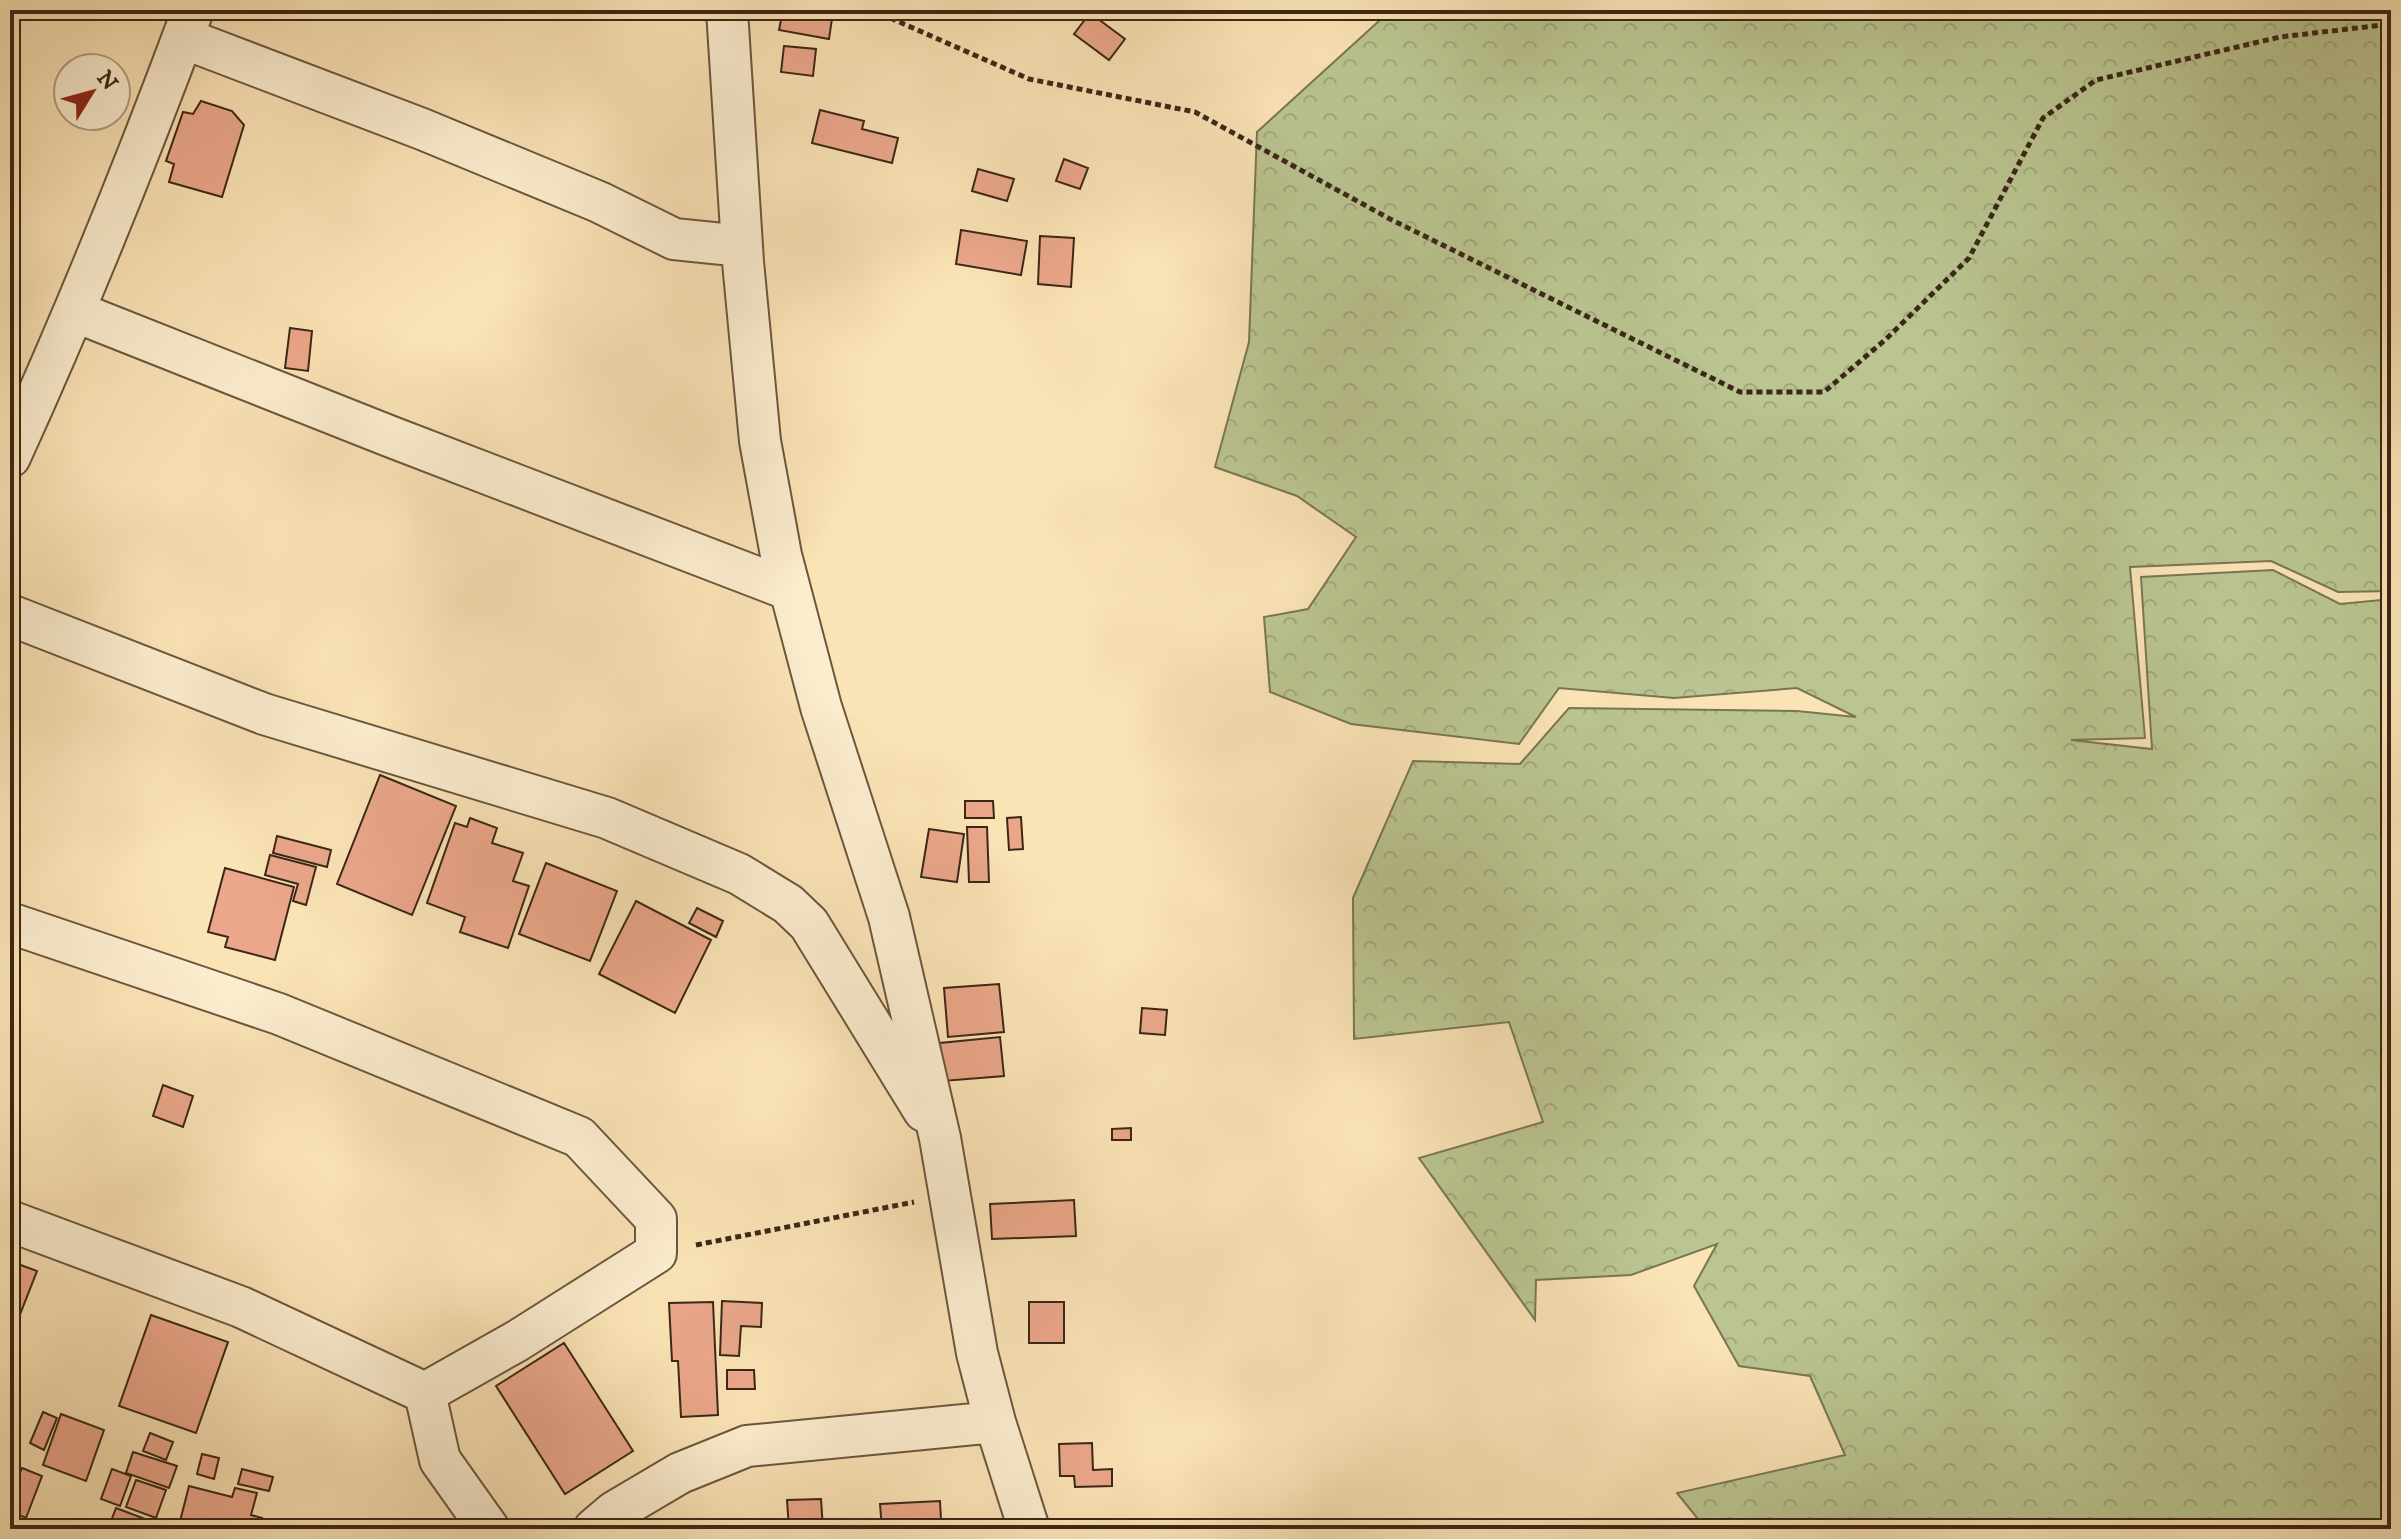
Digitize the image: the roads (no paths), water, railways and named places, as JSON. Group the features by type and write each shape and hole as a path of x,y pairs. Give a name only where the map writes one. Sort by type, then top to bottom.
{"street":[{"path":"728,14 742,246 760,441 781,555 821,707 889,917 940,1138 977,1353 1029,1529"},
{"path":"10,457 76,312 188,24 422,129 599,202 674,239 742,246"},
{"path":"76,312 403,442 790,590"},
{"path":"10,615 264,714 607,818 739,874 788,904 809,924 940,1138"},
{"path":"10,923 279,1014 579,1137 656,1219 656,1253 517,1341 425,1393"},
{"path":"10,1221 241,1307 425,1393"},
{"path":"425,1393 440,1460 489,1529"},
{"path":"594,1529 614,1512 680,1473 747,1446 995,1422"}]}
